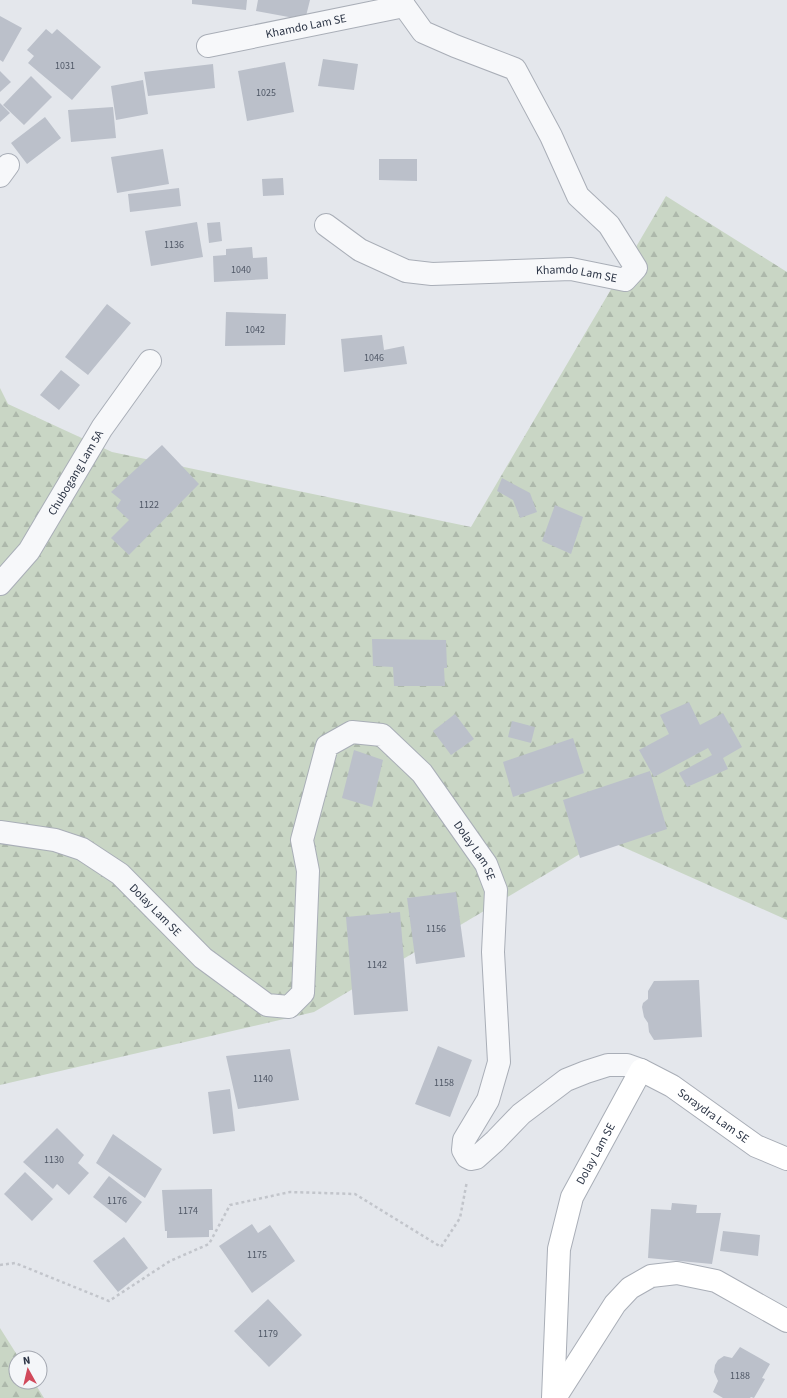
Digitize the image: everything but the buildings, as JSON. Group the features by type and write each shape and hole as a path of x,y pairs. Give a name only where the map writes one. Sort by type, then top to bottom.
{"street":[{"name":"Khamdo Lam SE","path":"208,46 402,3 423,32 515,69 551,136 578,196 608,225 636,268 625,280 571,269 432,274 406,271 360,250 326,225"},
{"name":"Chubogang Lam 5A","path":"0,584 29,552 102,428 150,361"},
{"name":"Dolay Lam SE","path":"0,832 55,840 82,849 120,874 203,958 267,1004 289,1007 303,993 308,871 302,840 327,746 352,732 382,734 422,773 486,864 496,890 493,952 499,1062 488,1100 464,1140 463,1150 467,1157 471,1159"},
{"path":"471,1159 476,1158 486,1150 521,1114 566,1080 608,1065 627,1066 641,1070"},
{"name":"Dolay Lam SE","path":"554,1398 558,1250 572,1197 641,1070"},
{"name":"Soraydra Lam SE","path":"641,1070 672,1086 756,1146 787,1159"},
{"name":"Dolay Lam SE","path":"554,1398 615,1304 630,1288 651,1276 677,1273 716,1281 787,1321"}],"path":[{"path":"0,1265 15,1263 109,1301 170,1261 209,1244 230,1205 290,1192 355,1194 441,1247 460,1218 471,1159"}],"green space":[{"path":"666,196 787,272 787,920 605,839 314,1012 0,1085 0,388 8,404 112,452 471,527"},
{"path":"0,1328 14,1350 8,1350 8,1390 39,1390 44,1398 0,1398"}]}
